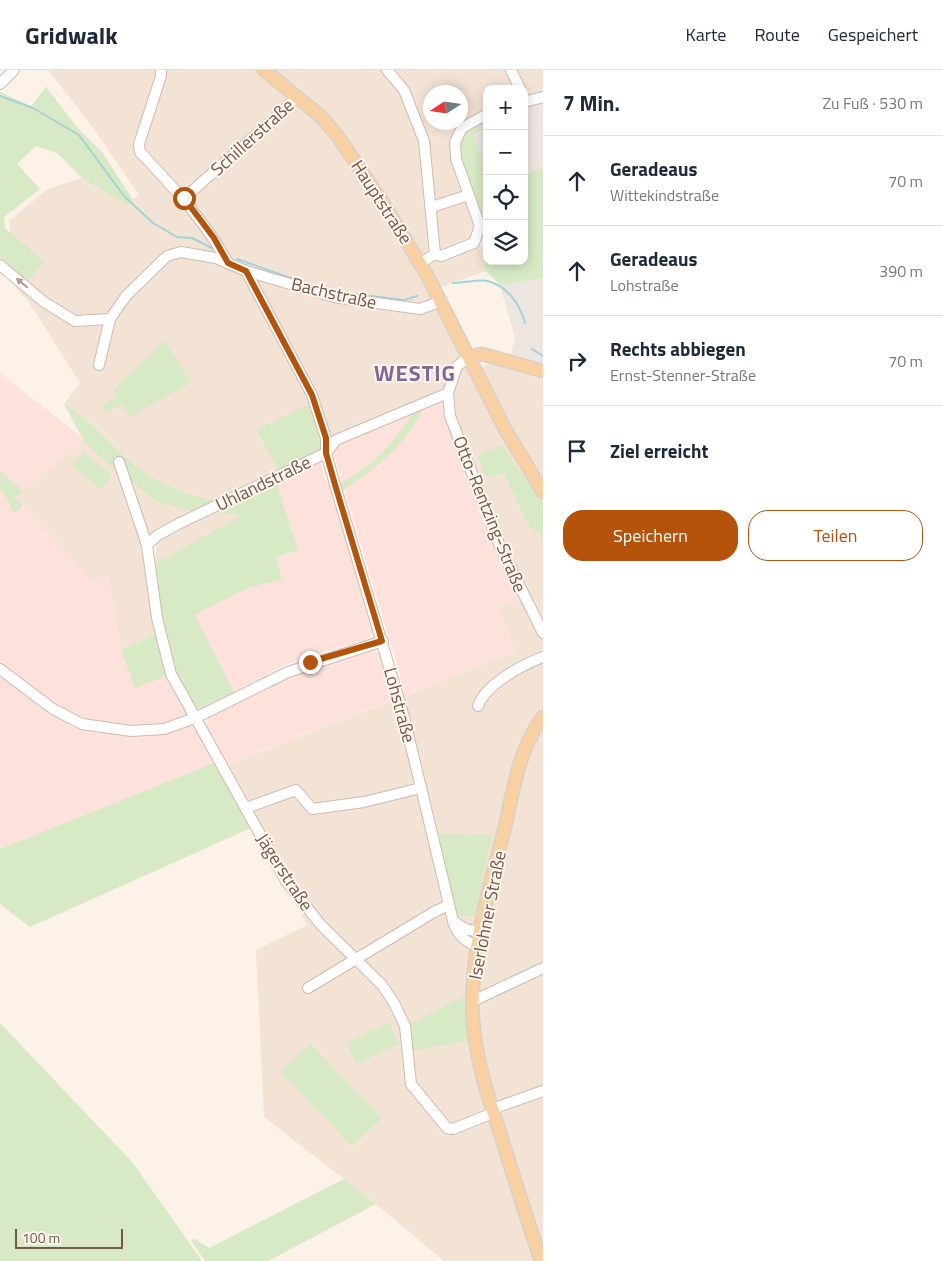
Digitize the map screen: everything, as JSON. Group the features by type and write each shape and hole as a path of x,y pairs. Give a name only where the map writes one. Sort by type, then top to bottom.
{"main road":[{"name":"Hauptstraße","path":"264,70 297,96 337,135 383,203 420,263 442,301 469,357"},
{"path":"543,372 482,354 469,357 511,441 543,492"},
{"name":"Iserlohner Straße","path":"542,1261 492,1111 477,1050 473,1001 480,932 523,757 532,734 543,717"}],"street":[{"path":"0,84 14,70"},
{"path":"161,70 161,76 139,144 140,152 184,198 214,238 228,263"},
{"path":"387,70 404,90 424,142 432,207 435,254"},
{"path":"511,70 518,85"},
{"name":"Schillerstraße","path":"184,198 282,112 297,96"},
{"path":"528,100 543,97"},
{"path":"420,263 435,254 441,256 474,243 480,226 456,159 455,142 462,128 483,116"},
{"path":"432,207 468,195"},
{"name":"Bachstraße","path":"110,319 135,285 167,256 188,252 334,297 420,309 442,301"},
{"path":"0,264 44,302 75,321 110,319 99,365"},
{"name":"Lohstraße","path":"246,271 312,395 326,438 326,453 382,641 456,931 462,938 478,946"},
{"path":"448,393 457,366 469,357"},
{"name":"Uhlandstraße","path":"148,545 158,535 178,524 326,453 336,440 448,393"},
{"name":"Otto-Rentzing-Straße","path":"448,393 450,416 498,544 543,633"},
{"name":"Jägerstraße","path":"119,462 148,545 157,618 172,674 195,718 227,770 286,880 321,925 382,985 394,1003 405,1026 411,1084 447,1128 453,1129 492,1111"},
{"path":"0,670 53,710 82,724 132,732 164,729 195,718 288,672 382,641"},
{"path":"478,706 497,684 516,668 543,657"},
{"path":"246,808 296,790 312,809 364,802 421,788"},
{"path":"308,988 434,912 450,905"},
{"path":"453,921 465,929 480,932"},
{"path":"473,1001 543,968"},
{"path":"492,1111 543,1091"}],"shaded area":[{"path":"48,70 543,70 543,94 528,98 528,85 483,85 483,112 468,118 468,85 423,85 423,130 455,130 452,145 475,223 483,265 486,271 429,291 469,374 493,362 543,379 543,1261 444,1261 376,1204 264,1117 256,950 307,925 219,761 228,765 515,652 498,607 520,598 496,546 447,418 443,400 330,441 256,430 279,471 148,537 157,633 121,650 108,576 91,580 15,497 85,440 64,404 80,383 28,301 16,288 9,221 48,189 82,178 126,204 139,195 94,129"},
{"path":"543,102 543,167 528,173 528,130 528,106"},
{"path":"483,120 483,156 480,153 470,127"},
{"path":"543,278 543,368 510,358 515,338 500,285"},
{"path":"0,373 85,440 15,497 91,580 108,575 121,650 135,687 168,675 219,761 0,849"},
{"path":"443,400 447,418 496,546 520,598 498,607 515,652 404,695 399,671 333,451 346,441"},
{"path":"318,461 321,463 325,482 329,485 373,630 368,640 314,654 280,667 234,692 195,615 246,589 282,579 276,557 298,550 276,481"},
{"path":"212,512 243,515 155,564 157,540"},
{"path":"374,650 380,654 394,699 227,765 206,726 209,717 281,680"}],"green space":[{"path":"46,87 77,127 102,152 133,200 127,205 82,178 57,153 36,146 17,164 40,189 4,217 5,228 45,262 27,281 0,257 0,92 31,106"},
{"path":"483,120 483,129 473,135 480,153 483,154 483,216 459,159 457,142 463,131 468,130"},
{"path":"543,167 543,278 500,285 486,271 485,265 528,265 528,173"},
{"path":"165,341 191,383 129,417 122,405 105,413 102,406 117,396 113,390"},
{"path":"312,403 323,438 323,451 279,471 256,430"},
{"path":"64,404 91,425 122,455 150,476 172,488 218,501 195,512 157,501 114,469 85,443"},
{"path":"424,405 400,444 366,474 341,492 338,485 351,478 373,461 401,430 417,406"},
{"path":"502,445 543,504 543,537 528,525 504,473 487,478 477,456"},
{"path":"84,452 112,476 100,489 72,465"},
{"path":"0,471 23,491 15,497 23,506 14,513 2,490 0,491"},
{"path":"276,481 298,550 276,557 282,579 246,589 195,615 234,692 196,710 176,673 160,616 155,564 242,515 212,512"},
{"path":"157,633 168,675 135,688 121,650"},
{"path":"219,761 253,827 30,927 0,904 0,849"},
{"path":"437,834 492,835 475,916 457,916"},
{"path":"464,996 468,1041 411,1051 407,1026"},
{"path":"0,1023 133,1163 202,1261 0,1261"},
{"path":"389,1023 399,1044 356,1064 346,1043"},
{"path":"310,1044 382,1118 352,1146 281,1072"},
{"path":"344,1179 376,1204 268,1261 205,1261 191,1240 195,1239 209,1248"}],"waterway":[{"path":"0,96 33,108 79,135 124,196 153,223 177,237 192,238 214,249"},
{"path":"237,259 305,283"},
{"path":"453,283 488,281 502,287 520,309 525,323"},
{"path":"331,291 404,300 417,296"},
{"path":"532,349 543,356"}],"district":[{"name":"WESTIG","path":"415,373"}],"route":[{"path":"184,198 214,238 228,263 246,271 277,333 312,395 326,438 326,453 382,641 310,662"}]}
